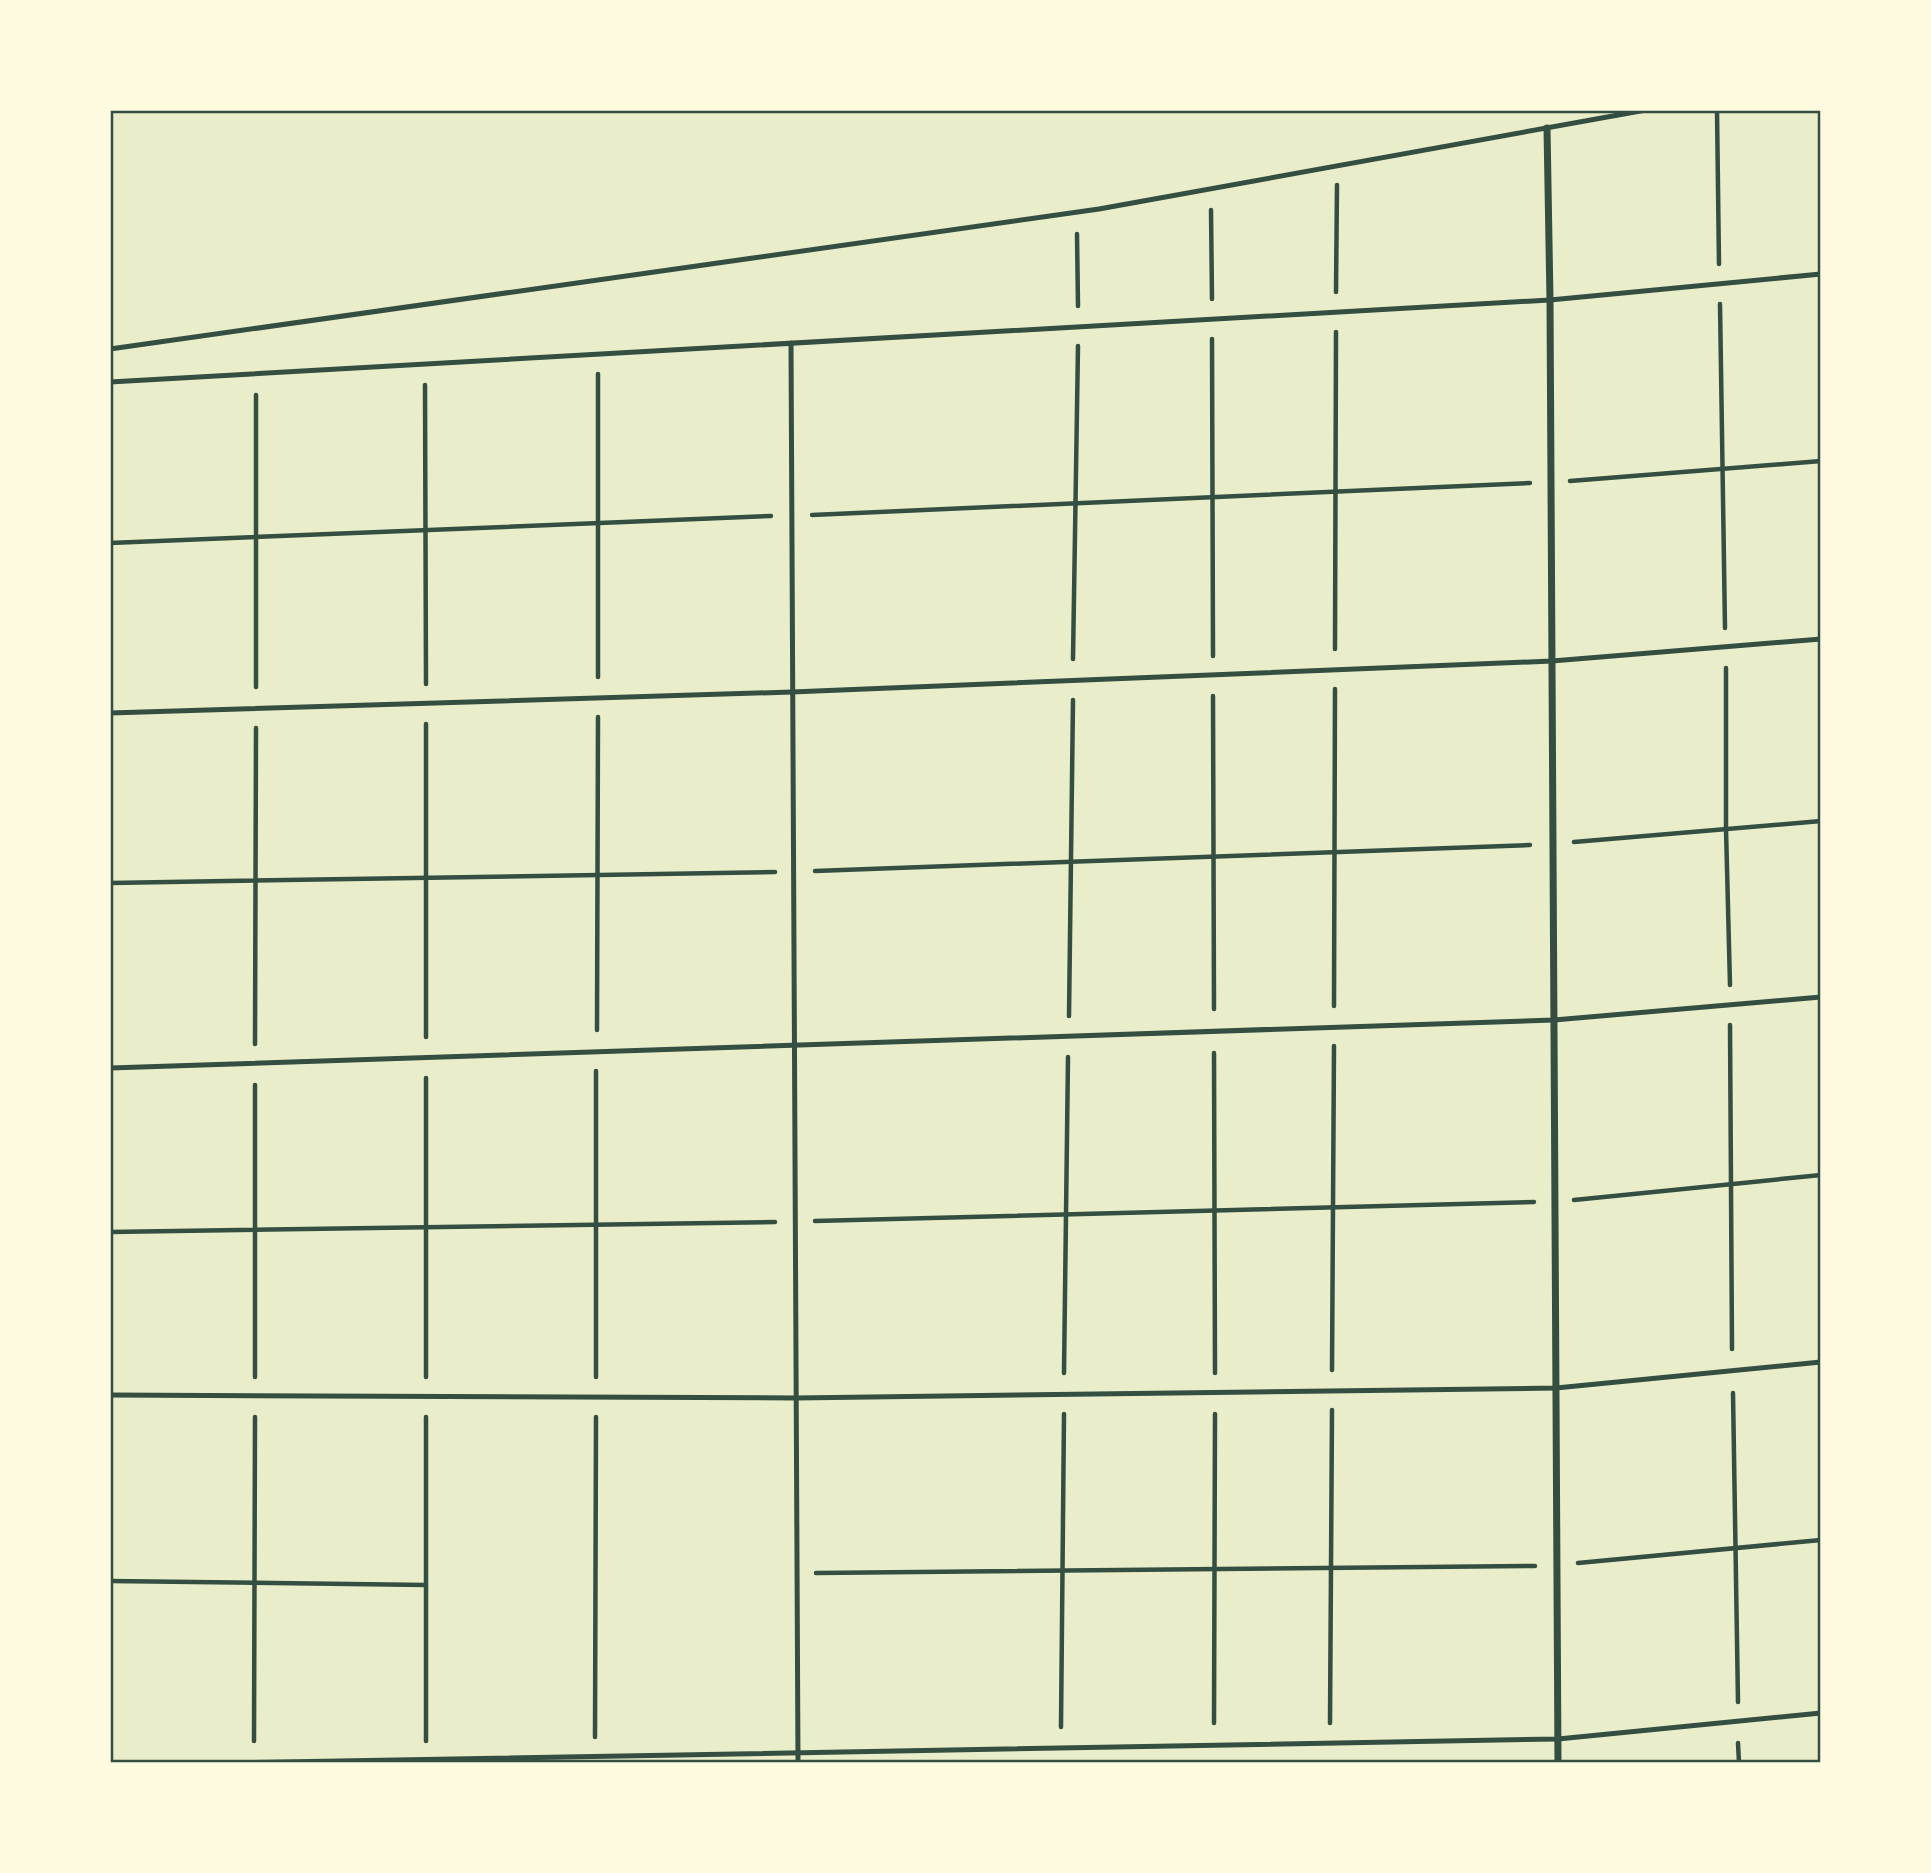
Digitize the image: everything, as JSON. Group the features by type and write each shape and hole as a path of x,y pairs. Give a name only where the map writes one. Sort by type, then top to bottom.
{"street":[{"path":"1547,128 1558,1763"}],"lane":[{"path":"110,349 1076,213 1646,110"},
{"path":"110,382 1550,300 1821,274"},
{"path":"790,343 799,1763"},
{"path":"110,713 792,692 1552,661 1821,639"},
{"path":"110,1068 1554,1020 1821,997"},
{"path":"110,1395 796,1398 1556,1388 1821,1362"},
{"path":"233,1763 1558,1739 1821,1713"}],"path":[{"path":"1717,110 1726,646 1738,1763"},
{"path":"1330,1743 1337,167"},
{"path":"1211,190 1214,1745"},
{"path":"1060,1748 1078,327 1076,213"},
{"path":"110,543 1551,482 1821,461"},
{"path":"110,883 794,872 1071,862 1553,844 1821,821"},
{"path":"110,1232 795,1222 1555,1202 1821,1175"},
{"path":"797,1573 1557,1565 1821,1539"},
{"path":"110,1581 426,1586"}]}
